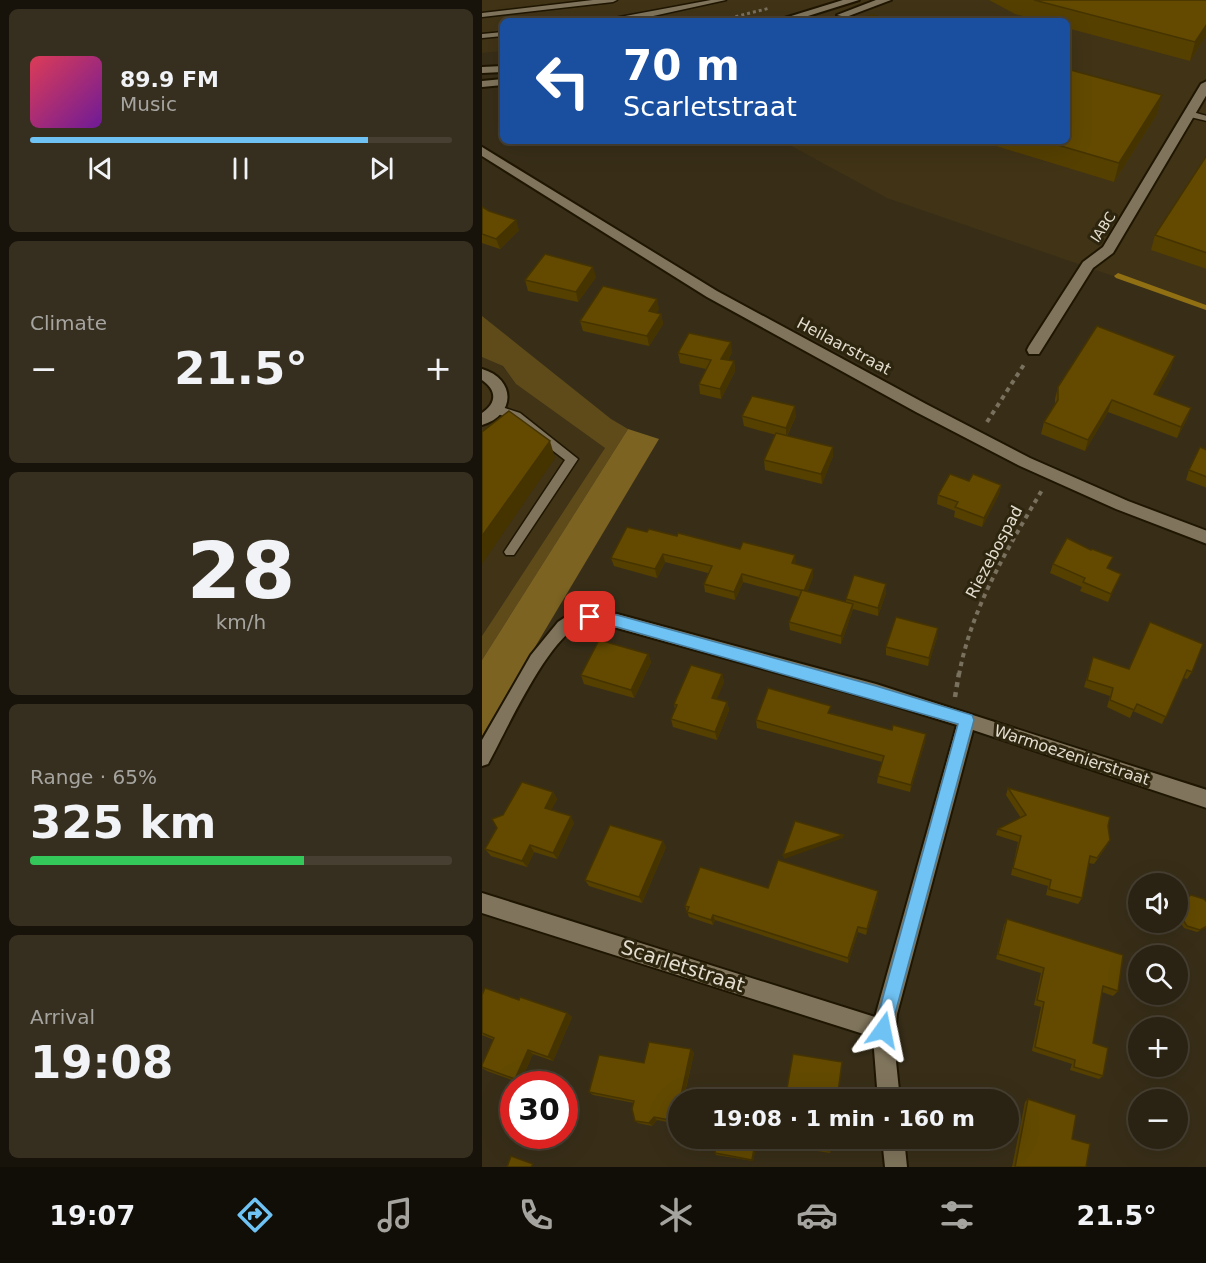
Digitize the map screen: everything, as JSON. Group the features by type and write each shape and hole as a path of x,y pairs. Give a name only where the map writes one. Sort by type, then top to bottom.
{"street":[{"path":"791,18 854,0"},
{"path":"829,18 886,0"},
{"path":"482,70 500,69"},
{"path":"482,84 500,82"},
{"name":"IABC","path":"1034,350 1088,265 1108,250 1206,84"},
{"name":"Heilaarstraat","path":"482,151 712,294 977,438 1051,474 1206,538"},
{"path":"482,374 488,376 496,384 501,394 500,405 482,420"},
{"path":"482,758 525,681 554,637 565,625 577,619 590,617 617,621 959,718 883,1030 887,1089"},
{"name":"Warmoezenierstraat","path":"959,718 1206,799"},
{"name":"Scarletstraat","path":"482,903 883,1030"},
{"path":"894,1149 896,1167"}],"lane":[{"path":"482,15 613,0"},
{"path":"630,18 722,0"},
{"path":"482,36 500,34"},
{"path":"1189,114 1206,119"},
{"path":"496,409 516,416 572,459 510,552"}],"path":[{"path":"730,18 772,8"},
{"path":"977,438 1034,350"},
{"name":"Riezebospad","path":"959,718 958,668 981,598 1051,474"}],"shaded area":[{"path":"482,0 1206,0 1206,308 887,198 788,144 1070,144 1070,18 500,18 500,51 482,53"},
{"path":"1118,273 1206,305 1206,310 1116,278 1114,276"},
{"path":"482,316 611,419 628,429 482,660 482,636 605,448 516,384 503,366 482,357"},
{"path":"482,348 503,367 516,384 605,448 482,636"},
{"path":"628,429 659,439 482,736 482,660"}],"building":[{"path":"1034,0 1207,0 1207,24 1195,42"},
{"path":"872,15 883,18 862,18"},
{"path":"1070,70 1162,95 1119,163 1054,144 1070,144"},
{"path":"1207,155 1207,253 1155,235"},
{"path":"482,207 516,220 496,239 482,234"},
{"path":"545,254 593,267 576,292 525,280"},
{"path":"603,286 657,299 649,311 661,314 647,336 580,321"},
{"path":"1097,326 1175,356 1154,394 1191,408 1181,427 1112,400 1088,440 1044,422 1058,400 1058,387"},
{"path":"689,333 731,342 721,359 734,361 720,389 699,384 711,360 678,353"},
{"path":"752,396 795,406 786,428 742,416"},
{"path":"509,411 550,441 482,536 482,432"},
{"path":"776,433 833,447 821,474 764,460"},
{"path":"1200,447 1207,450 1207,477 1189,470"},
{"path":"950,474 969,481 973,474 1001,485 984,518 955,507 958,502 938,495"},
{"path":"627,527 647,532 649,529 677,536 678,533 740,549 743,542 795,555 792,563 813,569 804,591 742,574 734,592 704,584 712,566 663,554 655,569 611,558"},
{"path":"1067,538 1091,550 1113,557 1107,568 1121,574 1111,594 1083,582 1085,578 1053,564"},
{"path":"854,575 886,584 878,608 846,599"},
{"path":"802,590 853,604 841,636 789,622"},
{"path":"896,617 938,628 929,658 886,647"},
{"path":"1150,622 1203,644 1192,672 1187,670 1166,717 1137,704 1134,710 1110,700 1113,688 1087,680 1093,657 1129,669"},
{"path":"599,640 648,654 631,690 581,675"},
{"path":"691,665 722,674 712,698 727,702 715,732 671,719 677,705 674,704"},
{"path":"768,688 831,706 828,713 892,730 893,725 926,734 911,785 878,776 884,756 756,720"},
{"path":"522,782 553,792 545,808 571,816 553,853 530,845 522,861 485,849 497,828 492,819 503,815"},
{"path":"1008,788 1110,817 1108,826 1110,840 1097,858 1090,856 1082,898 1049,889 1051,880 1013,868 1021,836 998,829 1026,815"},
{"path":"795,821 843,835 783,855"},
{"path":"610,825 663,841 639,897 585,880"},
{"path":"778,860 878,891 867,929 858,927 848,958 713,915 711,920 687,912 689,907 685,906 700,867 768,888"},
{"path":"1191,895 1207,902 1207,926 1200,930 1188,926 1188,897"},
{"path":"1007,919 1123,955 1118,991 1103,986 1093,1043 1108,1048 1103,1076 1074,1067 1075,1060 1035,1047 1044,1002 1037,1000 1044,968 998,954"},
{"path":"485,988 567,1013 548,1057 528,1050 519,1071 500,1071 500,1074 482,1067 494,1038 482,1033 482,995"},
{"path":"649,1042 691,1049 682,1089 668,1089 668,1120 654,1117 649,1123 635,1121 632,1109 634,1101 589,1092 599,1055 644,1063"},
{"path":"793,1054 842,1062 838,1089 787,1089"},
{"path":"1028,1099 1076,1115 1072,1139 1090,1144 1086,1167 1015,1167"},
{"path":"716,1149 754,1149 752,1160 715,1153"},
{"path":"511,1156 533,1164 531,1167 507,1167"}],"route":[{"path":"590,617 617,621 876,692 966,720 889,1000 883,1030"}]}
